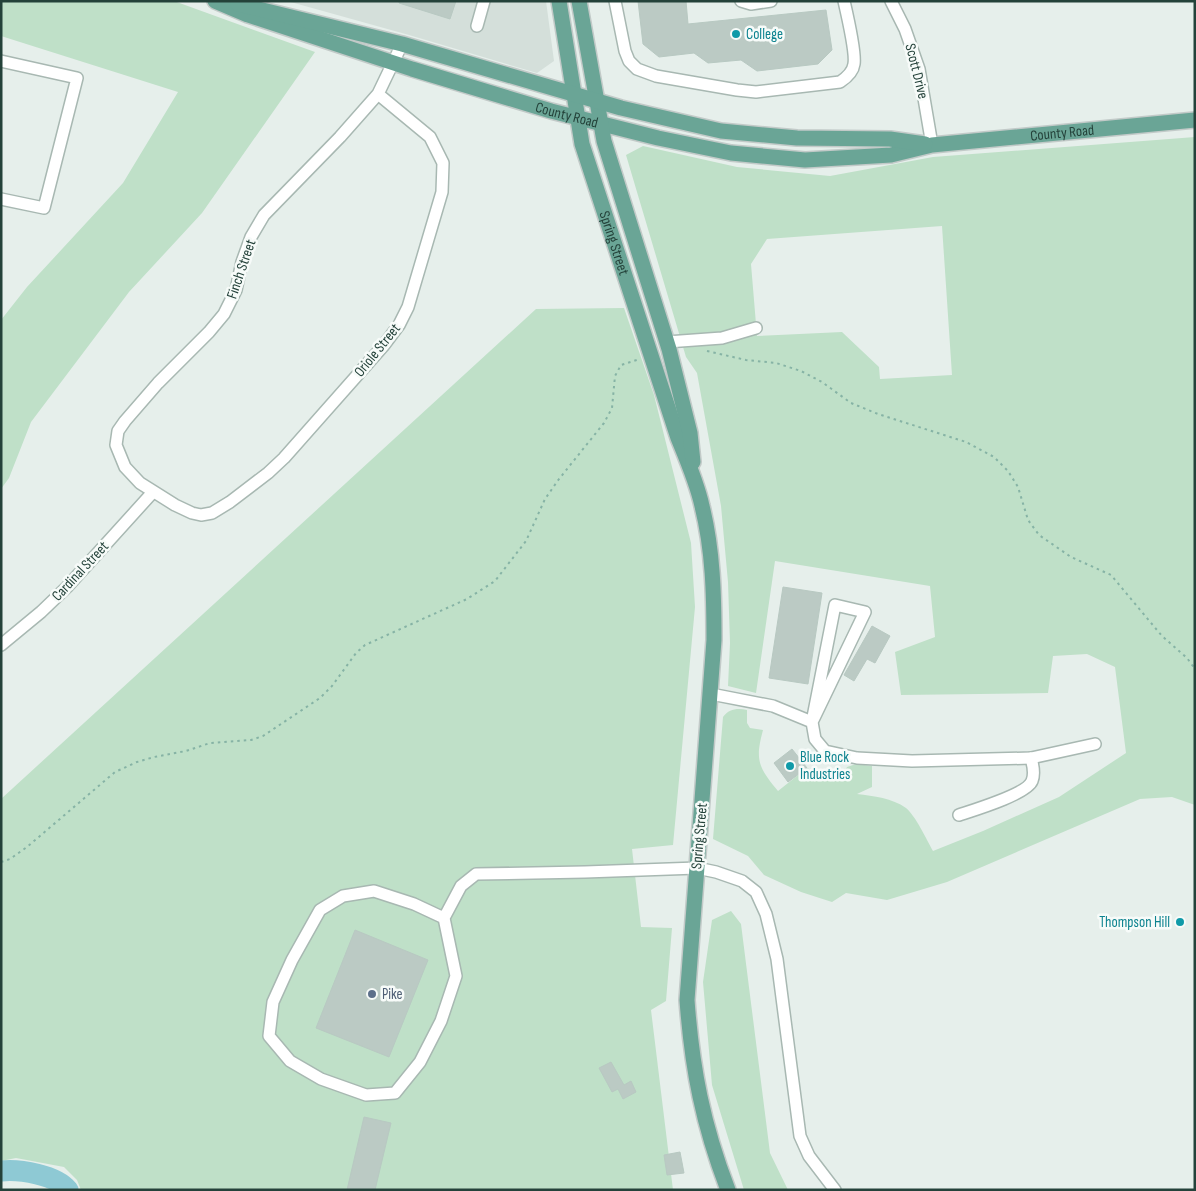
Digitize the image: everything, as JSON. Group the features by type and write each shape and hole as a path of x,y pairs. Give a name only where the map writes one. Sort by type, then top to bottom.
{"main road":[{"name":"County Road","path":"215,1 248,15 393,63 577,118 730,153 805,160 891,156 932,145 1195,120"},
{"name":"County Road","path":"224,1 402,44 597,101 721,131 797,138 890,139 932,145"},
{"name":"Spring Street","path":"559,1 582,144 678,438 694,478 703,508 710,557 714,598 714,640 687,1000 700,1102 706,1127 728,1190"},
{"name":"Spring Street","path":"579,1 604,141 667,342 690,433 694,478"}],"street":[{"path":"478,26 484,1"},
{"path":"615,1 625,51 629,61 637,69 656,76 756,92 840,82 848,76 854,64 854,54 844,1"},
{"path":"741,1 751,4 771,1"},
{"name":"Scott Drive","path":"891,1 905,28 919,69 932,145"},
{"name":"Finch Street","path":"153,492 140,483 125,467 116,445 118,431 141,402 224,314 236,290 242,262 251,237 264,215 340,137 378,94 402,44"},
{"path":"1,61 76,78 44,208 1,199"},
{"name":"Oriole Street","path":"153,492 192,513 201,515 212,514 230,502 268,473 284,458 384,345 399,325 408,307 442,192 443,163 430,137 378,94"},
{"path":"667,342 722,338 756,328"},
{"name":"Cardinal Street","path":"1,645 41,612 67,587 153,492"},
{"path":"812,722 865,612 835,605 812,722 815,739 825,751 843,756 912,761 1031,758 1095,744"},
{"path":"711,694 773,706 812,722"},
{"path":"959,815 1024,791 1032,782 1034,771 1031,758"},
{"path":"444,918 414,904 374,891 343,896 320,910 292,960 273,1002 269,1036 290,1061 321,1079 366,1095 395,1092 420,1062 441,1021 456,976 444,918 461,886 476,874 697,868 716,872 742,881 756,892 766,914 777,959 800,1136 809,1156 835,1190"}],"path":[{"path":"700,349 746,360 776,363 801,371 822,382 851,403 878,414 966,442 994,457 1008,471 1018,487 1028,520 1039,535 1071,557 1111,575 1162,636 1187,658 1195,669"},
{"path":"1,862 10,859 27,847 115,772 137,762 186,751 210,743 250,740 263,736 320,698 332,686 356,653 365,645 467,599 495,581 526,541 558,478 604,423 612,408 615,376 621,365 651,355"}],"shaded area":[{"path":"287,1 546,1 554,61 537,73"}],"green space":[{"path":"1,1 174,1 315,52 202,213 129,292 31,422 9,478 1,489 1,320 27,287 123,183 178,92 1,36"},
{"path":"1195,137 1195,805 1172,797 1140,799 947,882 887,900 846,893 832,902 801,892 764,875 748,856 713,839 723,717 725,714 734,710 747,710 747,723 750,728 763,730 759,749 760,763 766,776 778,791 807,768 831,779 841,779 847,767 856,764 872,766 872,787 857,794 889,800 906,808 917,822 933,851 1059,797 1126,753 1115,667 1087,654 1053,656 1048,693 901,695 895,652 935,637 930,586 775,561 756,693 728,686 730,643 728,582 721,506 697,373 686,357 626,155 643,146 737,167 830,176 933,157","holes":["942,226 952,375 880,379 879,367 842,332 757,336 751,264 767,239"]},
{"path":"624,308 654,395 691,543 695,607 673,845 632,849 641,927 672,928 666,1001 651,1010 673,1190 81,1190 77,1180 64,1167 16,1158 1,1161 1,799 536,309"},
{"path":"731,911 741,924 770,1153 788,1190 744,1190 712,1085 703,982 712,920"}],"building":[{"path":"399,1 456,1 450,19 399,3"},
{"name":"College","path":"638,1 686,1 688,24 826,10 832,50 818,64 757,71 741,60 708,63 694,53 659,57 643,44"},
{"path":"783,587 822,593 808,684 769,678"},
{"path":"872,626 890,636 875,663 867,659 854,681 844,675"},
{"name":"Blue Rock Industries","path":"792,749 807,768 788,782 774,763"},
{"name":"Pike","path":"355,930 428,960 389,1057 316,1028"},
{"path":"611,1062 624,1085 631,1081 636,1092 623,1099 618,1089 612,1092 599,1068"},
{"path":"364,1117 391,1123 375,1190 347,1190"},
{"path":"680,1152 684,1173 667,1175 664,1155"}],"waterway":[{"path":"1,1171 37,1174 55,1180 68,1190"}],"place":[{"name":"College","path":"736,34"},
{"name":"Blue Rock Industries","path":"790,766"},
{"name":"Thompson Hill","path":"1180,922"},
{"name":"Pike","path":"372,994"}]}
